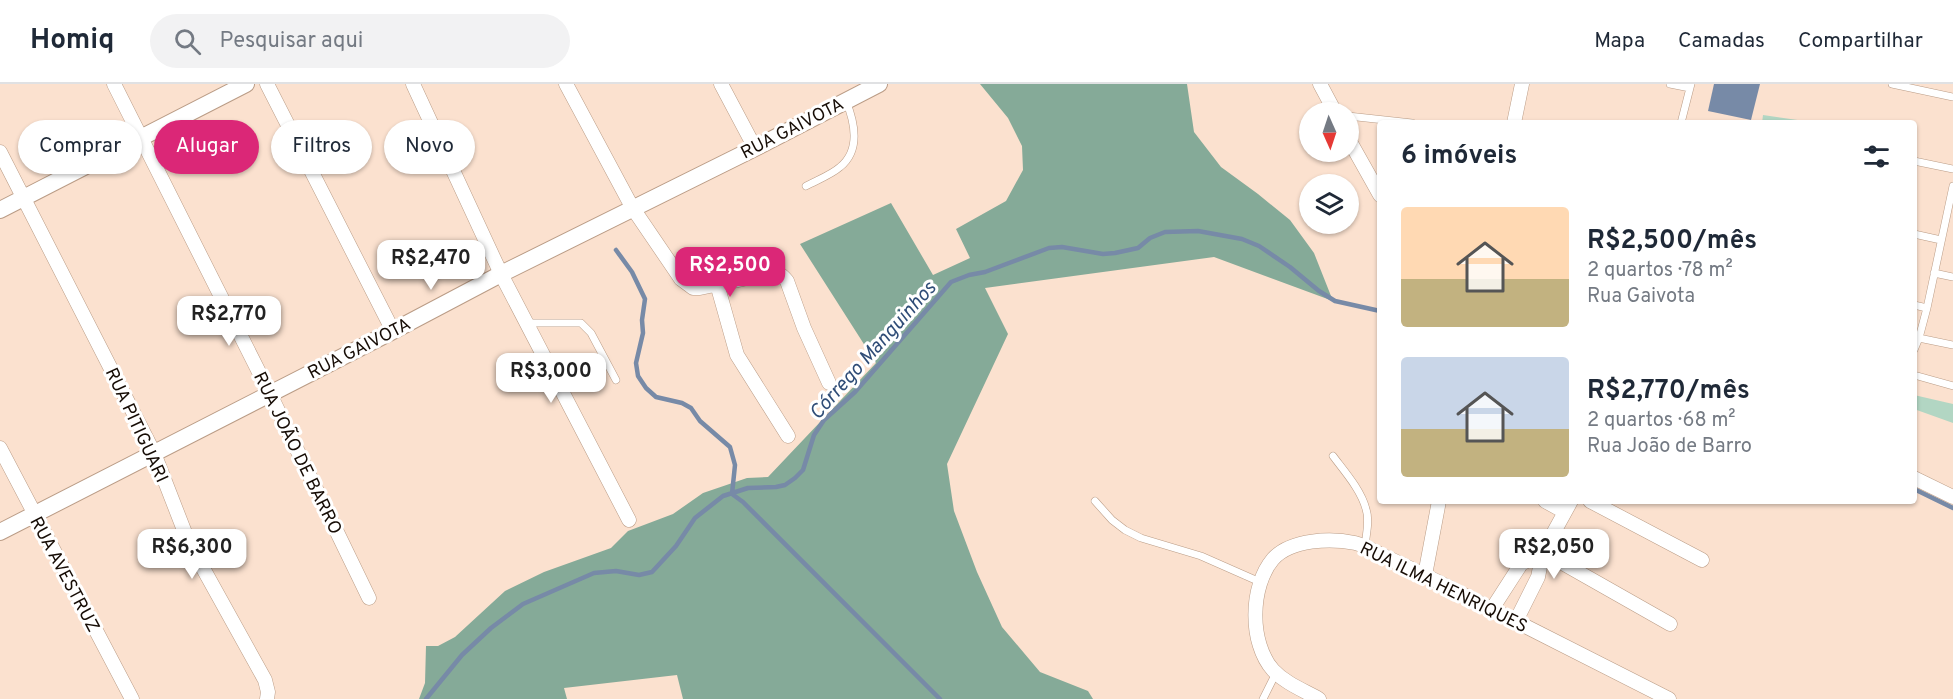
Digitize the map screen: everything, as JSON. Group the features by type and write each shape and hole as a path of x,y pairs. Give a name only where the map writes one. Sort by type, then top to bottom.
{"street":[{"name":"RUA JOÃO DE BARRO","path":"114,84 133,120"},
{"path":"142,136 246,84"},
{"path":"267,84 393,331"},
{"path":"412,84 501,274 629,520"},
{"path":"566,84 632,207 686,284 693,288 700,288 771,273 783,276 830,384"},
{"path":"721,84 755,148"},
{"path":"1320,84 1330,102"},
{"path":"1515,120 1522,84"},
{"name":"RUA GAIVOTA","path":"0,532 632,207 755,148 874,85"},
{"name":"RUA JOÃO DE BARRO","path":"142,138 369,598"},
{"name":"RUA PITIGUARI","path":"0,152 154,453 189,543 265,680 267,699"},
{"path":"1359,158 1377,190"},
{"path":"0,210 69,174"},
{"path":"717,284 736,355 788,436"},
{"name":"RUA AVESTRUZ","path":"0,448 132,699"},
{"path":"1917,479 1953,497"},
{"path":"1425,575 1438,504"},
{"path":"1596,504 1702,560"},
{"path":"1516,621 1538,577 1543,552 1568,507"},
{"name":"RUA ILMA HENRIQUES","path":"1319,699 1285,681 1271,668 1262,651 1256,630 1255,608 1260,582 1274,558 1297,544 1326,540 1357,543 1669,699"},
{"path":"1492,609 1521,564 1543,552"},
{"path":"1543,552 1670,624"}],"lane":[{"path":"1670,84 1690,86 1682,120"},
{"path":"1893,84 1953,98"},
{"path":"806,186 841,167 854,149 855,135 846,101"},
{"path":"1359,117 1385,120"},
{"path":"1917,162 1953,169"},
{"path":"1953,186 1927,308 1917,337 1953,345"},
{"path":"1917,235 1941,240"},
{"path":"1934,273 1953,277"},
{"path":"1917,306 1927,308"},
{"path":"526,323 581,323 591,333 616,380"},
{"path":"1917,376 1953,386"},
{"path":"1334,456 1366,508 1368,525 1365,547"},
{"path":"1095,501 1112,520 1141,538 1201,556 1260,582"},
{"path":"1263,699 1276,673"}],"green space":[{"path":"980,84 1187,84 1194,132 1221,167 1290,220 1314,253 1333,301 1214,257 985,288 1008,334 947,464 954,511 977,572 1002,627 1040,672 1088,691 1093,699 683,699 677,675 564,688 567,699 419,699 425,683 426,646 438,646 455,637 505,591 544,572 611,548 628,531 673,514 703,493 747,478 768,477 876,363 800,244 891,203 933,275 970,258 956,229 1006,201 1023,170 1022,146 1008,118"},
{"path":"1763,115 1798,120 1762,120"},
{"path":"1917,396 1953,404 1953,423 1917,410"}],"water":[{"path":"1714,84 1760,84 1751,120 1708,111"}],"waterway":[{"name":"Córrego Manguinhos","path":"426,699 462,655 491,628 523,604 594,573 616,571 639,575 652,572 676,546 695,518 723,496 748,488 785,485 795,478 803,470 814,435 824,420 855,392 951,282 1049,248 1062,247 1103,254 1115,253 1138,248 1150,238 1165,232 1198,231 1242,239 1259,246 1335,301 1377,310"},
{"path":"616,250 632,272 645,299 643,333 636,363 638,376 656,397 682,403 691,408 700,421 730,447 735,465 732,494"},
{"name":"Córrego Manguinhos","path":"1917,490 1953,508"},
{"path":"732,494 743,502 940,699"}]}
